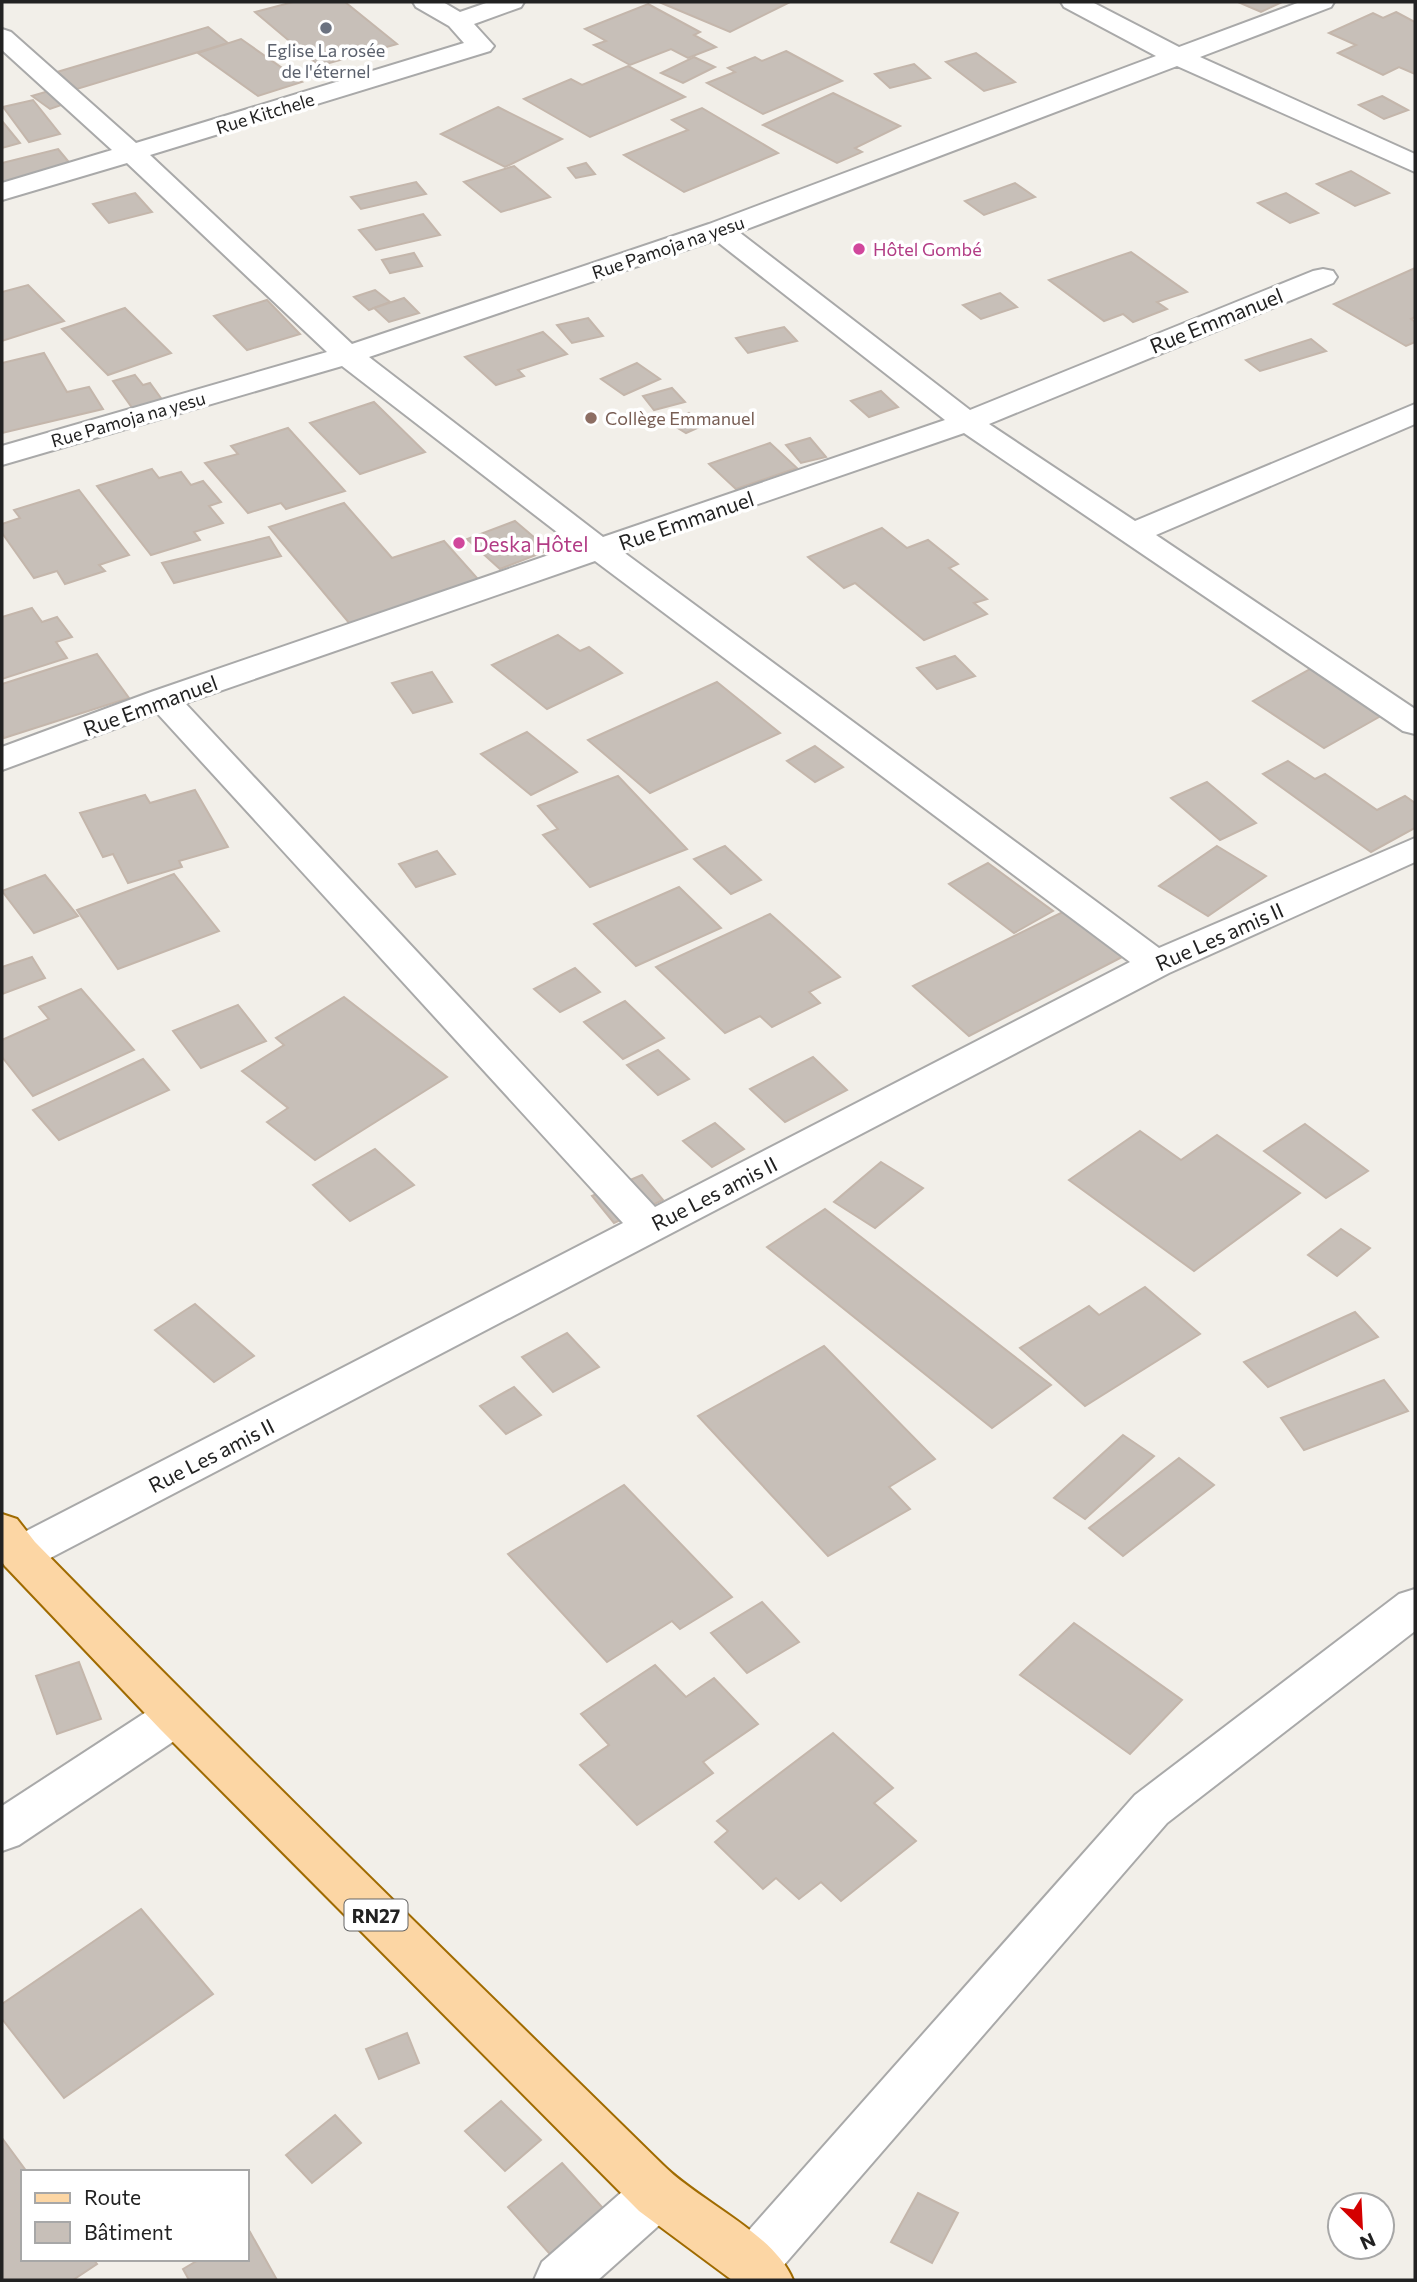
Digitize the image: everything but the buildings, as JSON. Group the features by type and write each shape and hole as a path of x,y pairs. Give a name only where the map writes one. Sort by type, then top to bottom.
{"main road":[{"name":"RN27","path":"11,1542 176,1716 657,2194 759,2272"}],"street":[{"path":"425,2 458,21 512,2"},
{"path":"1073,2 1178,57 1415,164"},
{"name":"Rue Pamoja na yesu","path":"2,456 347,355 719,230 1322,2"},
{"name":"Rue Kitchele","path":"2,192 481,46 458,21"},
{"path":"2,37 133,154 347,355 600,550 1156,964"},
{"path":"719,230 967,422 1415,724"},
{"name":"Rue Emmanuel","path":"2,759 163,699 967,422 1323,276"},
{"path":"1131,534 1415,413"},
{"path":"163,699 650,1227"},
{"name":"Rue Les amis II","path":"11,1542 650,1227 1156,964 1415,849"},
{"path":"759,2272 1151,1809 1415,1607"},
{"path":"2,1831 176,1716"},
{"path":"560,2280 657,2194"}],"place":[{"name":"Eglise La rosée de l'éternel","path":"326,28"},
{"name":"Hôtel Gombé","path":"859,249"},
{"name":"Collège Emmanuel","path":"591,418"},
{"name":"Deska Hôtel","path":"459,543"}]}
